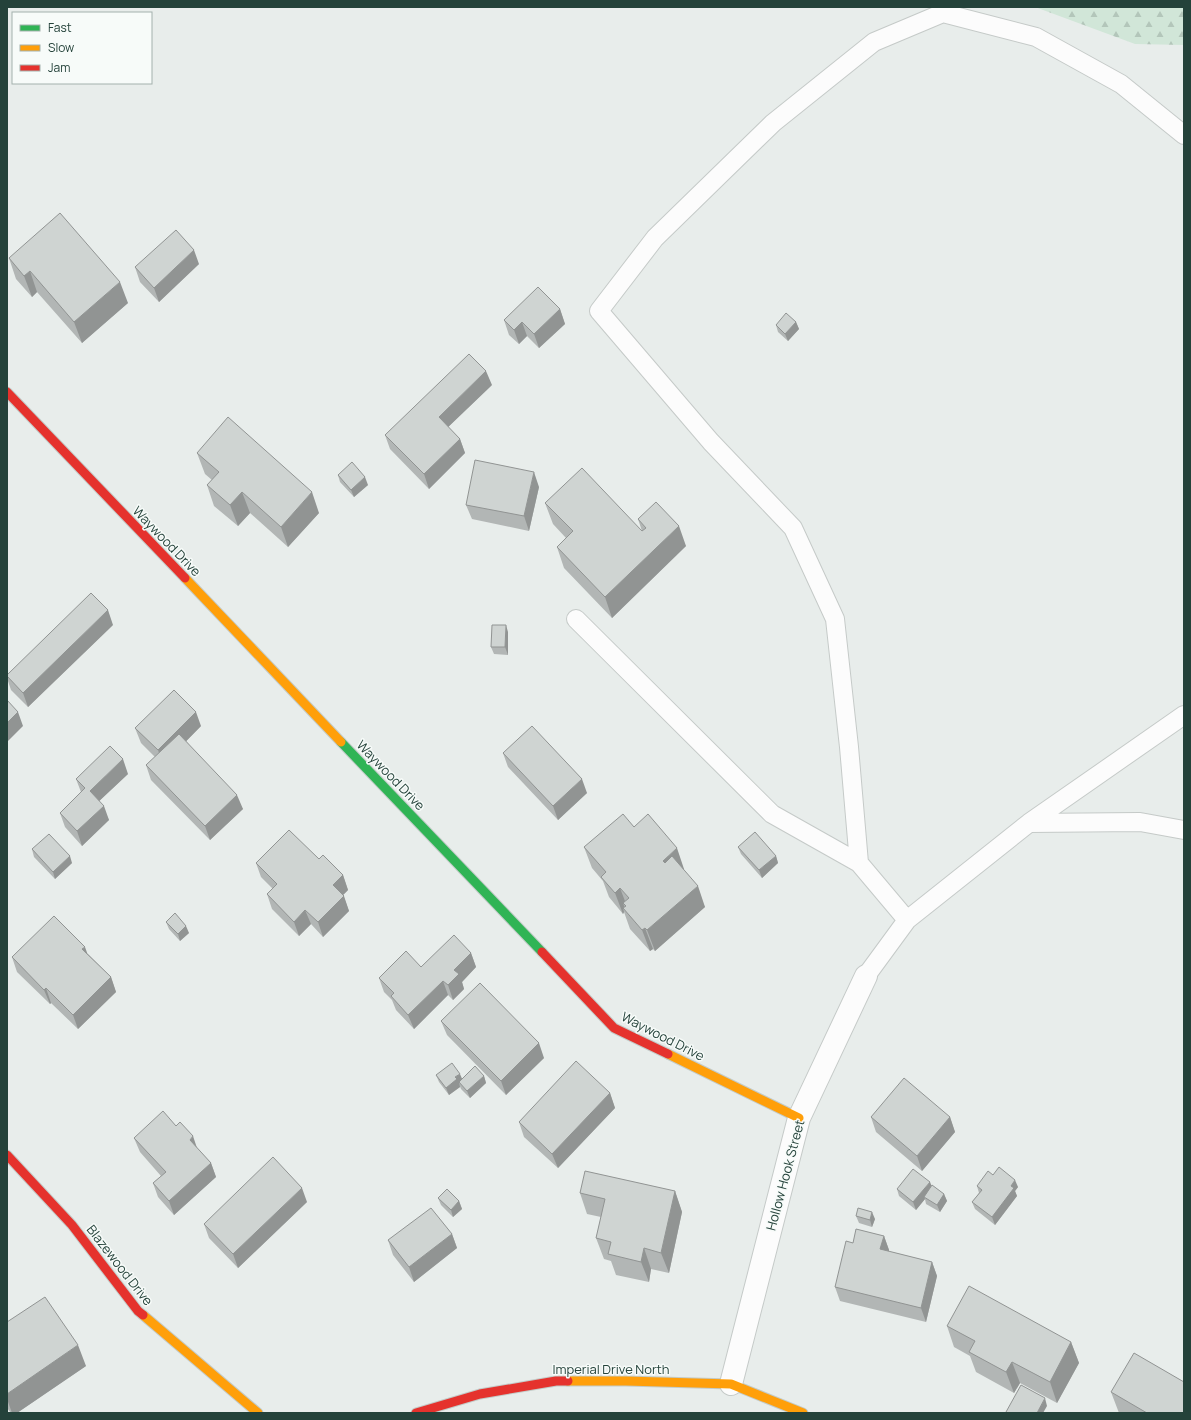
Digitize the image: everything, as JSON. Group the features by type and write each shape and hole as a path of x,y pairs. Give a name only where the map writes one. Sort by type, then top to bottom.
{"street":[{"name":"Waywood Drive","path":"7,392 614,1028 799,1118"},
{"name":"Hollow Hook Street","path":"731,1384 799,1118 866,976"},
{"name":"Blazewood Drive","path":"7,1155 72,1225 138,1311 258,1413"},
{"name":"Imperial Drive North","path":"416,1413 480,1394 556,1381 731,1384 803,1413"}],"lane":[{"path":"859,863 849,747 835,619 793,528 711,442 599,311 655,238 773,123 874,42 943,13 1036,36 1121,84 1184,135"},
{"path":"576,619 772,814 859,863 907,920"},
{"path":"866,976 907,920 1029,823 1184,715"},
{"path":"1029,823 1140,822 1184,830"}],"green space":[{"path":"1035,7 1184,7 1184,45 1135,44"}],"building":[{"path":"60,213 120,282 74,322 30,271 24,276 9,258"},
{"path":"176,230 194,250 154,288 135,267"},
{"path":"538,287 560,309 534,334 522,322 514,330 504,320"},
{"path":"786,313 796,322 785,334 776,325"},
{"path":"469,354 486,371 439,417 460,439 424,474 385,435"},
{"path":"228,417 312,492 281,527 242,492 230,505 207,485 219,472 197,453"},
{"path":"475,460 534,472 524,516 466,505"},
{"path":"352,462 365,477 351,490 338,475"},
{"path":"582,468 642,531 646,528 638,519 656,502 679,526 605,597 557,547 573,531 545,503"},
{"path":"91,593 108,610 23,693 7,675"},
{"path":"492,625 506,625 505,647 491,647"},
{"path":"174,690 196,712 158,750 135,728"},
{"path":"7,700 18,712 7,723"},
{"path":"532,726 582,779 553,806 503,753"},
{"path":"179,734 237,795 205,826 146,765"},
{"path":"110,746 123,759 90,791 104,806 77,831 60,813 85,788 76,779"},
{"path":"623,814 634,827 648,814 677,848 663,861 665,863 672,856 698,886 647,930 645,928 642,930 623,908 626,906 623,903 629,898 620,888 615,893 601,877 606,872 584,847"},
{"path":"289,830 319,859 323,855 343,875 333,885 344,896 318,922 305,910 294,922 267,894 277,884 256,863"},
{"path":"755,832 776,856 759,870 738,847"},
{"path":"49,834 70,856 53,872 32,849"},
{"path":"175,913 186,926 178,934 166,922"},
{"path":"54,916 85,947 82,949 111,977 73,1015 46,988 44,990 12,957"},
{"path":"454,935 471,953 454,970 459,974 448,985 443,981 408,1015 391,996 394,993 379,978 406,951 421,967"},
{"path":"480,983 539,1043 501,1081 441,1021"},
{"path":"576,1061 610,1093 552,1154 519,1122"},
{"path":"452,1063 460,1074 455,1077 457,1079 446,1088 436,1075"},
{"path":"475,1066 484,1076 467,1091 459,1082"},
{"path":"904,1078 950,1117 917,1156 871,1117"},
{"path":"163,1111 176,1126 180,1122 193,1136 190,1140 211,1163 169,1201 153,1183 166,1172 134,1138"},
{"path":"273,1157 302,1188 233,1254 204,1224"},
{"path":"999,1167 1015,1180 1011,1186 1014,1188 992,1217 972,1202 982,1190 977,1186 988,1171 993,1175"},
{"path":"913,1169 930,1182 913,1202 897,1189"},
{"path":"585,1171 675,1191 661,1253 644,1248 641,1262 608,1254 611,1242 596,1238 605,1199 580,1193"},
{"path":"932,1185 944,1194 937,1205 924,1197"},
{"path":"447,1189 459,1201 451,1210 438,1198"},
{"path":"431,1208 452,1234 409,1267 388,1240"},
{"path":"858,1208 872,1212 870,1220 856,1216"},
{"path":"856,1229 884,1236 880,1249 932,1262 921,1308 835,1287 846,1241 853,1243"},
{"path":"969,1286 1071,1342 1050,1382 1012,1362 1006,1372 969,1352 975,1341 947,1326"},
{"path":"45,1297 78,1345 7,1394 7,1322"},
{"path":"1134,1353 1184,1382 1184,1413 1147,1413 1111,1392"},
{"path":"1021,1385 1045,1398 1037,1413 1006,1412"}],"traffic: fast":[{"path":"341,742 542,952"}],"traffic: slow":[{"path":"185,578 341,742"},
{"path":"668,1054 799,1118"},
{"path":"143,1315 258,1413"},
{"path":"568,1381 731,1384 803,1413"}],"traffic: jam":[{"path":"7,392 185,578"},
{"path":"542,952 614,1028 668,1054"},
{"path":"7,1155 72,1225 138,1311 143,1315"},
{"path":"416,1413 480,1394 556,1381 568,1381"}]}
